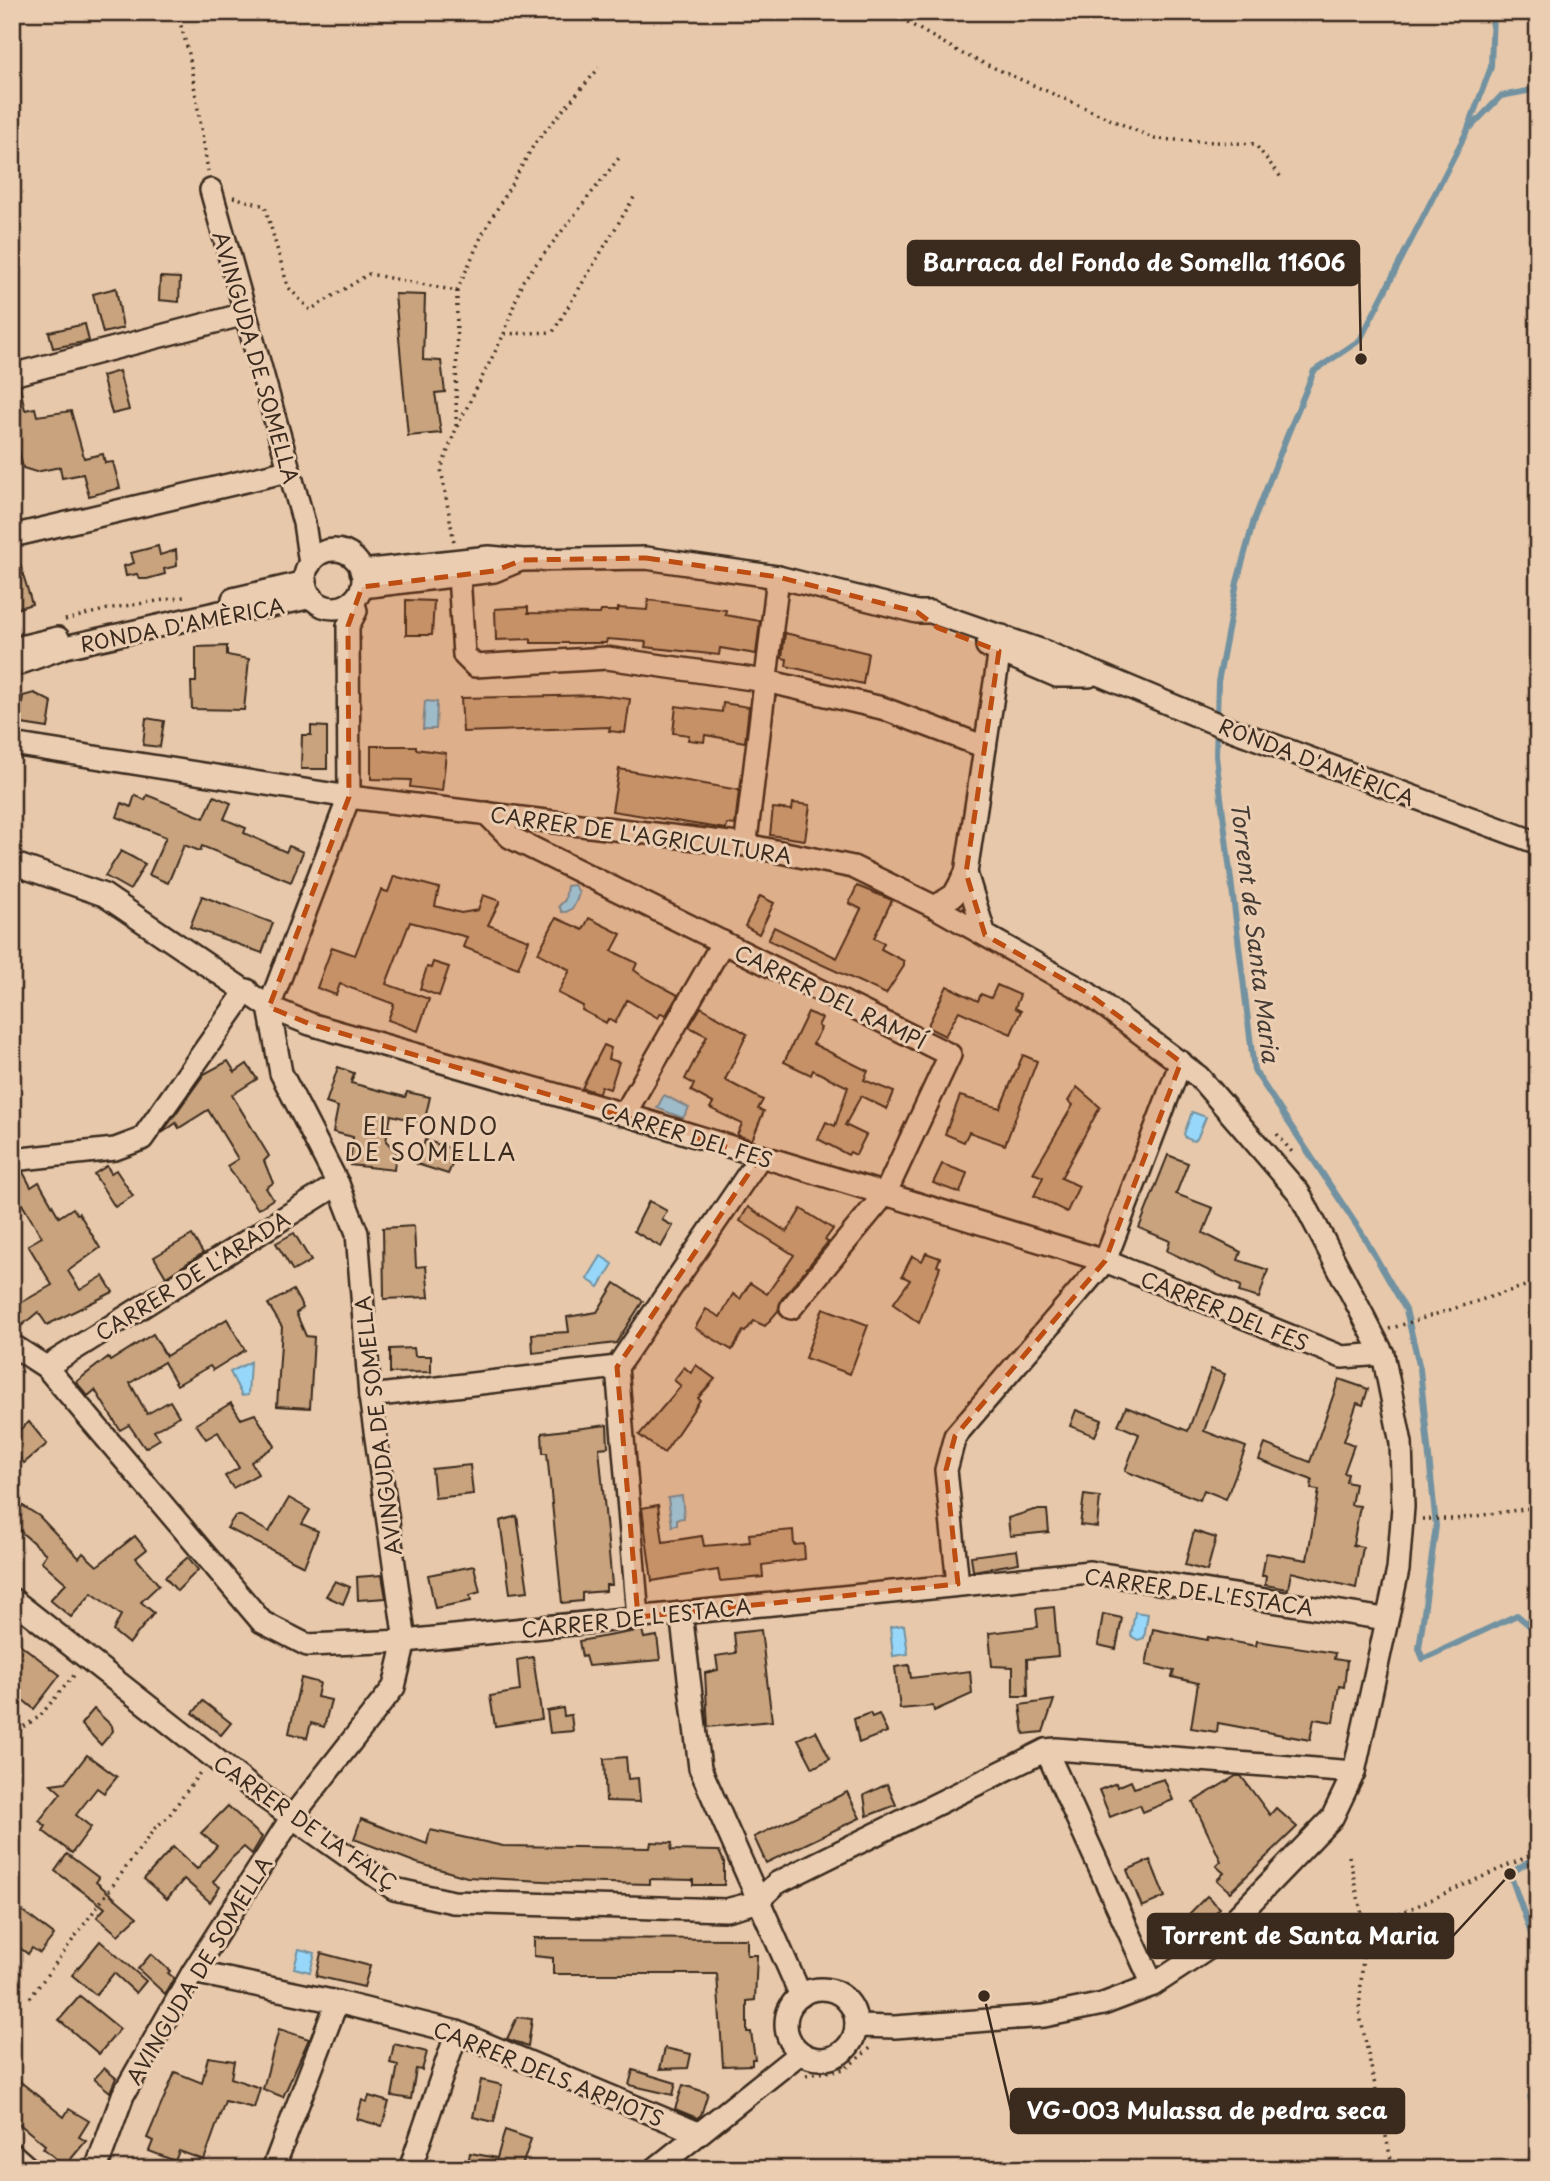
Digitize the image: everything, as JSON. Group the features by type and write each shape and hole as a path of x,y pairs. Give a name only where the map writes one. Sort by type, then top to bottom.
{"street":[{"name":"AVINGUDA DE SOMELLA","path":"211,190 304,523 319,540 313,574"},
{"path":"12,375 245,314"},
{"path":"12,536 288,471"},
{"name":"RONDA D'AMÈRICA","path":"12,666 65,647 220,612 266,607 344,551 353,556 352,599"},
{"name":"RONDA D'AMÈRICA","path":"313,574 323,606 458,567 494,571 523,559 646,558 778,577 917,612 938,628 1000,643 1057,676 1098,677 1538,843"},
{"path":"458,567 464,655 475,666 607,658 765,681 881,708 985,747"},
{"name":"RONDA D'AMÈRICA","path":"12,649 313,574"},
{"path":"767,670 778,577"},
{"path":"269,1006 348,797 352,599"},
{"path":"935,907 954,895 966,873 1000,643"},
{"path":"746,840 764,692"},
{"name":"CARRER DE L'AGRICULTURA","path":"12,744 348,797 746,845 853,867 935,907 1086,992 1181,1062 1244,1126 1299,1193 1386,1335 1401,1443 1403,1507 1398,1570 1385,1619 1354,1772 1332,1818 1203,1952 1153,1985 1103,2004 1044,2016 895,2028 856,2026"},
{"name":"CARRER DEL RAMPÍ","path":"486,813 510,837 950,1055 885,1194 790,1308"},
{"name":"CARRER DEL FES","path":"12,863 104,895 269,1006 310,1024 624,1115 1105,1261 1342,1357 1386,1335"},
{"path":"966,873 985,935"},
{"path":"624,1115 723,942"},
{"path":"12,1160 115,1149 142,1139 247,990"},
{"name":"AVINGUDA DE SOMELLA","path":"96,2169 123,2095 193,1972 292,1817 394,1687 405,1641 370,1396 357,1233 338,1184 281,1073 269,1006"},
{"path":"958,1584 946,1470 955,1436 1105,1261 1181,1062"},
{"path":"638,1617 617,1367 760,1157"},
{"name":"CARRER DE L'ARADA","path":"46,1367 338,1184"},
{"name":"CARRER DE L'ESTACA","path":"12,1345 46,1367 262,1622 307,1645 405,1641 1090,1572 1385,1619"},
{"path":"370,1396 617,1367"},
{"name":"CARRER DE LA FALÇ","path":"12,1599 292,1817 394,1889 453,1902 726,1910 757,1902"},
{"path":"681,1613 700,1768 757,1902 801,1996"},
{"path":"757,1902 777,1882 1046,1750 1149,1754 1354,1772"},
{"path":"1046,1750 1153,1985"},
{"name":"CARRER DELS ARPIOTS","path":"193,1972 337,2002 457,2032 698,2133"},
{"path":"818,1990 839,1995 850,2005 856,2026 848,2046 837,2055 818,2059 800,2053 788,2037 785,2025 792,2004 801,1996 818,1990"},
{"path":"273,2169 337,2002"},
{"path":"410,2169 457,2032"},
{"path":"655,2169 800,2053"},
{"path":"12,2154 29,2169"}],"path":[{"path":"177,12 189,54 211,190 265,206 288,287 310,310 369,274 457,291"},
{"path":"888,12 963,54 1155,139 1255,144 1283,180"},
{"path":"456,429 457,291 482,235 535,144 598,68"},
{"path":"458,567 441,469 456,429 504,334 522,282 619,158"},
{"path":"504,334 553,332 636,194"},
{"name":"RONDA D'AMÈRICA","path":"62,621 112,608 184,597"},
{"path":"1274,1130 1296,1156"},
{"path":"1386,1335 1538,1282"},
{"path":"1418,1525 1418,1518 1455,1519 1538,1507"},
{"path":"12,1734 39,1717 82,1665"},
{"path":"30,1998 155,1828 168,1817 213,1756"},
{"path":"1366,1929 1538,1852"},
{"path":"1349,1856 1366,1929 1359,2011 1393,2169"},
{"path":"800,2076 836,2073 875,2045 885,2044"}],"highlighted area":[{"path":"646,558 778,577 917,612 938,628 999,651 966,873 985,935 1086,992 1181,1062 1105,1261 955,1436 946,1470 958,1584 638,1617 617,1367 760,1157 310,1024 269,1007 349,797 348,626 362,587 494,571 523,560"}],"water":[{"path":"425,701 437,702 436,729 423,729"},
{"path":"574,885 579,892 575,903 569,911 562,912 559,906 565,900 567,886"},
{"path":"664,1095 689,1108 683,1118 657,1108"},
{"path":"1192,1112 1206,1117 1197,1139 1193,1141 1184,1134"},
{"path":"601,1256 613,1264 599,1287 587,1279"},
{"path":"250,1362 248,1395 242,1396 230,1372"},
{"path":"682,1496 684,1518 677,1519 677,1525 672,1526 668,1498"},
{"path":"1135,1612 1148,1614 1144,1638 1138,1640 1131,1636"},
{"path":"904,1625 908,1654 893,1656 890,1627"},
{"path":"299,1949 315,1953 310,1972 294,1968"}],"building":[{"path":"160,277 180,278 179,302 159,300"},
{"path":"116,288 123,328 103,333 93,294"},
{"path":"395,294 425,295 423,360 441,361 445,392 435,393 441,433 408,436"},
{"path":"85,324 89,341 53,348 49,332"},
{"path":"119,371 129,410 112,414 102,376"},
{"path":"20,387 25,410 35,408 37,416 71,411 84,458 103,454 105,463 113,462 120,488 89,496 83,474 62,478 60,467 36,472 23,468 19,451 12,452 12,388"},
{"path":"158,546 160,555 176,550 177,566 164,569 165,574 147,579 139,579 137,574 126,576 124,566 134,563 131,553"},
{"path":"12,551 16,551 32,604 12,610"},
{"path":"406,600 434,601 432,635 406,635"},
{"path":"648,600 726,610 725,615 760,621 756,654 720,648 719,655 645,647 646,642 607,639 606,643 496,640 495,609 528,607 528,613 600,614 601,611 618,611 618,608 647,610"},
{"path":"785,633 868,653 863,684 786,666 787,659 782,658"},
{"path":"227,646 227,655 249,659 244,710 192,709 191,682 196,682 196,647"},
{"path":"34,693 52,702 48,728 22,724 14,714 21,710 23,696"},
{"path":"598,695 630,699 625,733 609,731 610,727 463,732 461,698"},
{"path":"723,703 749,707 745,742 705,735 704,742 688,740 689,735 673,733 676,706 722,712"},
{"path":"146,718 164,721 160,747 143,745"},
{"path":"311,726 327,727 327,769 301,769 302,735 311,735"},
{"path":"371,746 416,746 416,749 446,753 442,791 410,787 411,780 371,779"},
{"path":"619,769 739,790 735,825 727,824 726,829 612,811"},
{"path":"135,795 145,800 147,795 204,818 214,796 231,803 224,819 246,828 244,833 286,852 289,846 303,852 291,882 202,846 200,851 184,845 168,883 149,875 166,837 117,817 122,803 131,807"},
{"path":"793,803 810,805 805,840 770,835 773,808 792,810"},
{"path":"121,851 145,864 130,890 105,876"},
{"path":"394,876 439,888 435,906 461,913 478,910 483,895 500,901 488,925 529,940 518,968 463,947 467,937 410,922 386,984 429,999 418,1031 388,1020 394,1004 340,984 336,995 317,988 332,947 355,955 381,890 388,892"},
{"path":"857,886 892,900 874,938 884,943 881,949 904,961 904,966 886,994 768,940 774,927 837,958 861,909 849,903"},
{"path":"202,896 273,923 262,953 190,927"},
{"path":"760,896 774,903 759,934 745,926"},
{"path":"556,918 583,930 589,918 621,934 612,951 637,963 634,970 642,976 678,995 666,1015 661,1013 658,1018 627,1000 615,1023 608,1019 606,1023 582,1010 583,1006 558,993 570,970 538,953"},
{"path":"433,962 449,967 439,996 420,989 427,967 431,968"},
{"path":"997,985 1020,995 1015,1008 1021,1011 1011,1034 959,1011 945,1036 927,1027 947,986 978,1001 981,994 991,998"},
{"path":"701,1007 747,1034 725,1080 763,1100 758,1109 764,1111 752,1140 737,1135 742,1124 710,1108 713,1103 691,1091 694,1084 685,1079 707,1036 689,1027"},
{"path":"808,1012 822,1018 818,1026 821,1028 813,1044 868,1071 864,1080 894,1092 887,1109 861,1096 845,1125 866,1135 856,1155 850,1152 848,1155 818,1139 826,1122 835,1126 848,1087 813,1070 811,1075 784,1062"},
{"path":"604,1045 611,1048 608,1059 619,1062 610,1089 601,1086 599,1093 582,1088"},
{"path":"1023,1055 1037,1061 1005,1145 969,1132 964,1142 945,1134 960,1096 1000,1108"},
{"path":"228,1061 235,1072 247,1064 257,1079 232,1095 269,1156 264,1161 273,1183 266,1188 273,1199 258,1209 227,1166 238,1159 208,1110 179,1128 176,1123 162,1133 204,1074"},
{"path":"338,1067 354,1073 351,1083 405,1097 407,1092 430,1097 424,1123 391,1115 386,1141 396,1152 394,1170 350,1165 353,1137 333,1132 338,1107 326,1103"},
{"path":"1077,1087 1100,1107 1061,1178 1079,1186 1067,1212 1034,1196 1043,1177 1033,1173 1073,1105 1068,1101"},
{"path":"425,1140 458,1151 448,1174 417,1164"},
{"path":"1168,1155 1188,1163 1176,1194 1213,1208 1203,1233 1241,1252 1238,1260 1268,1270 1259,1298 1239,1292 1241,1286 1167,1251 1170,1241 1139,1228"},
{"path":"942,1164 967,1173 960,1193 933,1183"},
{"path":"107,1166 111,1173 116,1170 133,1196 115,1207 94,1174"},
{"path":"23,1172 31,1187 39,1182 59,1217 73,1208 79,1213 100,1248 68,1271 80,1290 103,1276 113,1292 47,1325 38,1312 14,1332 12,1308 52,1285 28,1245 42,1237 12,1188 12,1173"},
{"path":"649,1201 667,1211 662,1220 673,1226 661,1247 634,1231"},
{"path":"748,1207 787,1232 801,1209 833,1229 825,1240 828,1242 781,1300 778,1311 765,1326 754,1321 743,1331 732,1350 695,1328 706,1309 720,1317 733,1294 740,1299 750,1283 767,1294 794,1255 740,1221"},
{"path":"414,1226 416,1267 426,1266 429,1297 384,1299 383,1228"},
{"path":"294,1233 311,1261 293,1271 276,1243"},
{"path":"192,1235 203,1253 166,1277 154,1257"},
{"path":"926,1253 940,1258 937,1266 940,1267 919,1323 893,1304 910,1280 902,1276 912,1256 922,1261"},
{"path":"615,1283 643,1301 616,1343 533,1353 532,1334 569,1332 567,1317 597,1312"},
{"path":"293,1290 303,1308 296,1313 306,1336 314,1337 310,1408 277,1406 282,1327 268,1304"},
{"path":"823,1308 868,1325 850,1374 805,1358"},
{"path":"227,1319 245,1350 213,1370 210,1366 177,1385 164,1362 130,1383 147,1414 170,1401 179,1416 154,1431 160,1439 145,1448 129,1425 120,1430 95,1390 88,1396 76,1382 108,1357 110,1361 153,1334 166,1356"},
{"path":"414,1348 415,1356 431,1356 431,1372 390,1373 390,1349"},
{"path":"696,1365 715,1379 698,1398 700,1400 664,1453 639,1435 681,1386 674,1380 684,1367 691,1373"},
{"path":"1211,1369 1225,1374 1204,1431 1246,1447 1226,1499 1204,1490 1200,1500 1125,1471 1139,1434 1118,1425 1126,1407 1188,1431"},
{"path":"1339,1379 1368,1389 1363,1405 1357,1403 1344,1441 1354,1445 1344,1473 1348,1474 1346,1482 1355,1484 1351,1505 1360,1506 1353,1545 1363,1547 1356,1588 1291,1572 1288,1589 1265,1585 1266,1576 1262,1576 1266,1553 1307,1560 1319,1490 1311,1489 1312,1480 1259,1460 1265,1444 1310,1462"},
{"path":"231,1403 241,1419 255,1414 275,1446 251,1462 258,1474 233,1488 225,1476 239,1468 218,1432 206,1439 196,1424"},
{"path":"1076,1410 1102,1420 1095,1436 1070,1426"},
{"path":"29,1422 47,1444 24,1463 12,1448 12,1436"},
{"path":"607,1425 608,1447 599,1448 612,1585 606,1585 606,1591 582,1593 582,1601 562,1603 547,1453 543,1453 542,1433"},
{"path":"470,1465 473,1494 435,1498 432,1469"},
{"path":"1084,1495 1100,1497 1097,1527 1080,1525"},
{"path":"289,1498 310,1510 302,1524 318,1531 304,1566 227,1528 235,1516 241,1516 269,1532"},
{"path":"12,1499 39,1516 79,1558 83,1553 97,1566 135,1536 140,1542 146,1550 136,1558 159,1585 141,1602 154,1613 129,1644 113,1631 121,1615 92,1593 71,1617 50,1600 66,1583 41,1561 46,1554 12,1524"},
{"path":"658,1505 663,1542 702,1536 704,1546 750,1542 749,1534 793,1530 794,1545 804,1544 805,1559 762,1565 763,1577 720,1581 718,1570 652,1581 642,1508"},
{"path":"1034,1510 1047,1510 1049,1532 1010,1536 1008,1518"},
{"path":"517,1516 528,1591 510,1593 500,1521"},
{"path":"1194,1531 1216,1538 1207,1571 1185,1565"},
{"path":"1017,1550 1019,1563 973,1571 971,1556"},
{"path":"188,1557 198,1570 177,1591 165,1577"},
{"path":"474,1566 480,1592 470,1595 471,1601 435,1608 428,1575"},
{"path":"382,1575 386,1598 358,1600 357,1577"},
{"path":"335,1581 350,1587 343,1604 326,1596"},
{"path":"1054,1607 1058,1656 1027,1659 1028,1696 1013,1696 1013,1667 992,1666 989,1633 1038,1627 1036,1609"},
{"path":"1103,1614 1122,1618 1116,1649 1098,1645"},
{"path":"1153,1629 1207,1640 1208,1637 1256,1646 1257,1641 1335,1653 1334,1659 1347,1661 1344,1687 1339,1686 1333,1722 1314,1719 1310,1740 1218,1723 1217,1732 1191,1728 1198,1683 1172,1677 1174,1671 1146,1665"},
{"path":"642,1630 644,1638 657,1636 660,1660 588,1666 585,1656 582,1657 579,1641"},
{"path":"761,1630 772,1721 708,1727 705,1673 718,1670 716,1656 736,1653 734,1633"},
{"path":"12,1638 60,1675 34,1709 12,1691"},
{"path":"533,1657 542,1719 495,1726 490,1696 520,1691 517,1660"},
{"path":"909,1665 911,1678 970,1671 972,1694 934,1711 933,1706 900,1709 895,1667"},
{"path":"301,1678 320,1683 317,1697 331,1700 324,1727 311,1723 307,1738 289,1733"},
{"path":"1054,1700 1043,1732 1024,1734 1020,1705"},
{"path":"203,1701 231,1723 221,1735 193,1713"},
{"path":"563,1708 564,1716 571,1715 573,1731 550,1733 547,1711"},
{"path":"94,1709 112,1726 113,1731 101,1745 81,1724"},
{"path":"870,1713 872,1717 879,1714 887,1732 859,1743 854,1719"},
{"path":"816,1731 830,1759 813,1768 798,1739"},
{"path":"87,1755 117,1777 104,1793 97,1788 76,1815 91,1827 72,1853 43,1831 46,1826 39,1821 61,1793 51,1784 66,1782"},
{"path":"626,1757 628,1779 638,1778 640,1802 606,1801 604,1759"},
{"path":"1236,1776 1241,1776 1270,1815 1276,1808 1297,1827 1230,1892 1217,1880 1224,1873 1216,1866 1221,1861 1193,1802"},
{"path":"1164,1779 1173,1800 1143,1812 1140,1805 1110,1817 1099,1790 1116,1783 1117,1787 1131,1781 1134,1788"},
{"path":"887,1784 896,1805 867,1816 864,1795"},
{"path":"847,1792 860,1818 766,1863 754,1837"},
{"path":"228,1806 262,1837 252,1854 244,1847 232,1858 213,1882 220,1887 210,1902 184,1879 167,1899 144,1879 173,1847 197,1869 217,1846 201,1833"},
{"path":"361,1819 427,1844 430,1830 503,1846 650,1848 651,1842 672,1843 671,1850 719,1851 724,1862 724,1885 693,1885 693,1880 650,1879 650,1884 467,1877 417,1863 354,1839"},
{"path":"67,1854 99,1878 96,1882 137,1917 118,1935 97,1917 105,1908 55,1871"},
{"path":"1150,1860 1165,1897 1142,1907 1127,1870"},
{"path":"1207,1896 1220,1908 1200,1929 1186,1917"},
{"path":"12,1903 54,1935 40,1953 32,1948 28,1954 12,1942"},
{"path":"534,1938 747,1939 747,1955 757,1955 755,2000 747,2001 747,2032 751,2032 755,2059 752,2059 752,2065 723,2066 717,1974 553,1974 553,1958 534,1956"},
{"path":"100,1941 146,1981 136,1993 114,1973 96,1995 72,1975"},
{"path":"321,1953 370,1966 364,1987 316,1976"},
{"path":"151,1954 174,1978 165,1994 138,1969"},
{"path":"80,1996 120,2029 99,2054 59,2020"},
{"path":"517,2017 532,2019 528,2046 507,2039"},
{"path":"279,2029 309,2039 283,2097 263,2089"},
{"path":"394,2044 427,2052 422,2070 416,2069 411,2099 392,2096 398,2065 390,2063"},
{"path":"665,2048 691,2054 688,2068 660,2069"},
{"path":"208,2057 234,2061 231,2078 260,2088 254,2108 225,2101 204,2160 179,2151 175,2161 149,2151 153,2141 147,2138 175,2072 202,2083"},
{"path":"104,2068 116,2078 110,2092 94,2079"},
{"path":"633,2070 676,2083 673,2095 629,2085"},
{"path":"12,2075 64,2117 69,2109 89,2121 79,2137 86,2141 65,2166 43,2148 45,2145 12,2118"},
{"path":"481,2080 502,2085 494,2122 473,2117"},
{"path":"683,2085 708,2093 701,2115 697,2118 675,2109"},
{"path":"369,2096 389,2102 382,2126 357,2119 362,2100 367,2102"},
{"path":"505,2130 531,2139 521,2169 467,2169 470,2153 497,2158"}],"waterway":[{"name":"Torrent de Santa Maria","path":"1493,12 1491,67 1467,131 1360,340 1314,371 1254,520 1237,582 1218,682 1216,756 1254,1070 1363,1235 1406,1310 1420,1369 1436,1526 1419,1649 1423,1659 1517,1615 1530,1626 1538,1643"},
{"name":"Torrent de Santa Maria","path":"1471,127 1501,96 1538,89"},
{"name":"Torrent de Santa Maria","path":"1538,1855 1510,1874 1538,1953"},
{"name":"Torrent de Santa Maria","path":"1538,2092 1530,2097 1538,2119"}],"place":[{"name":"Barraca del Fondo de Somella 11606","path":"1361,359"},
{"name":"Torrent de Santa Maria","path":"1510,1874"},
{"name":"VG-003 Mulassa de pedra seca","path":"984,1996"}],"district":[{"name":"EL FONDO DE SOMELLA","path":"431,1138"}]}
